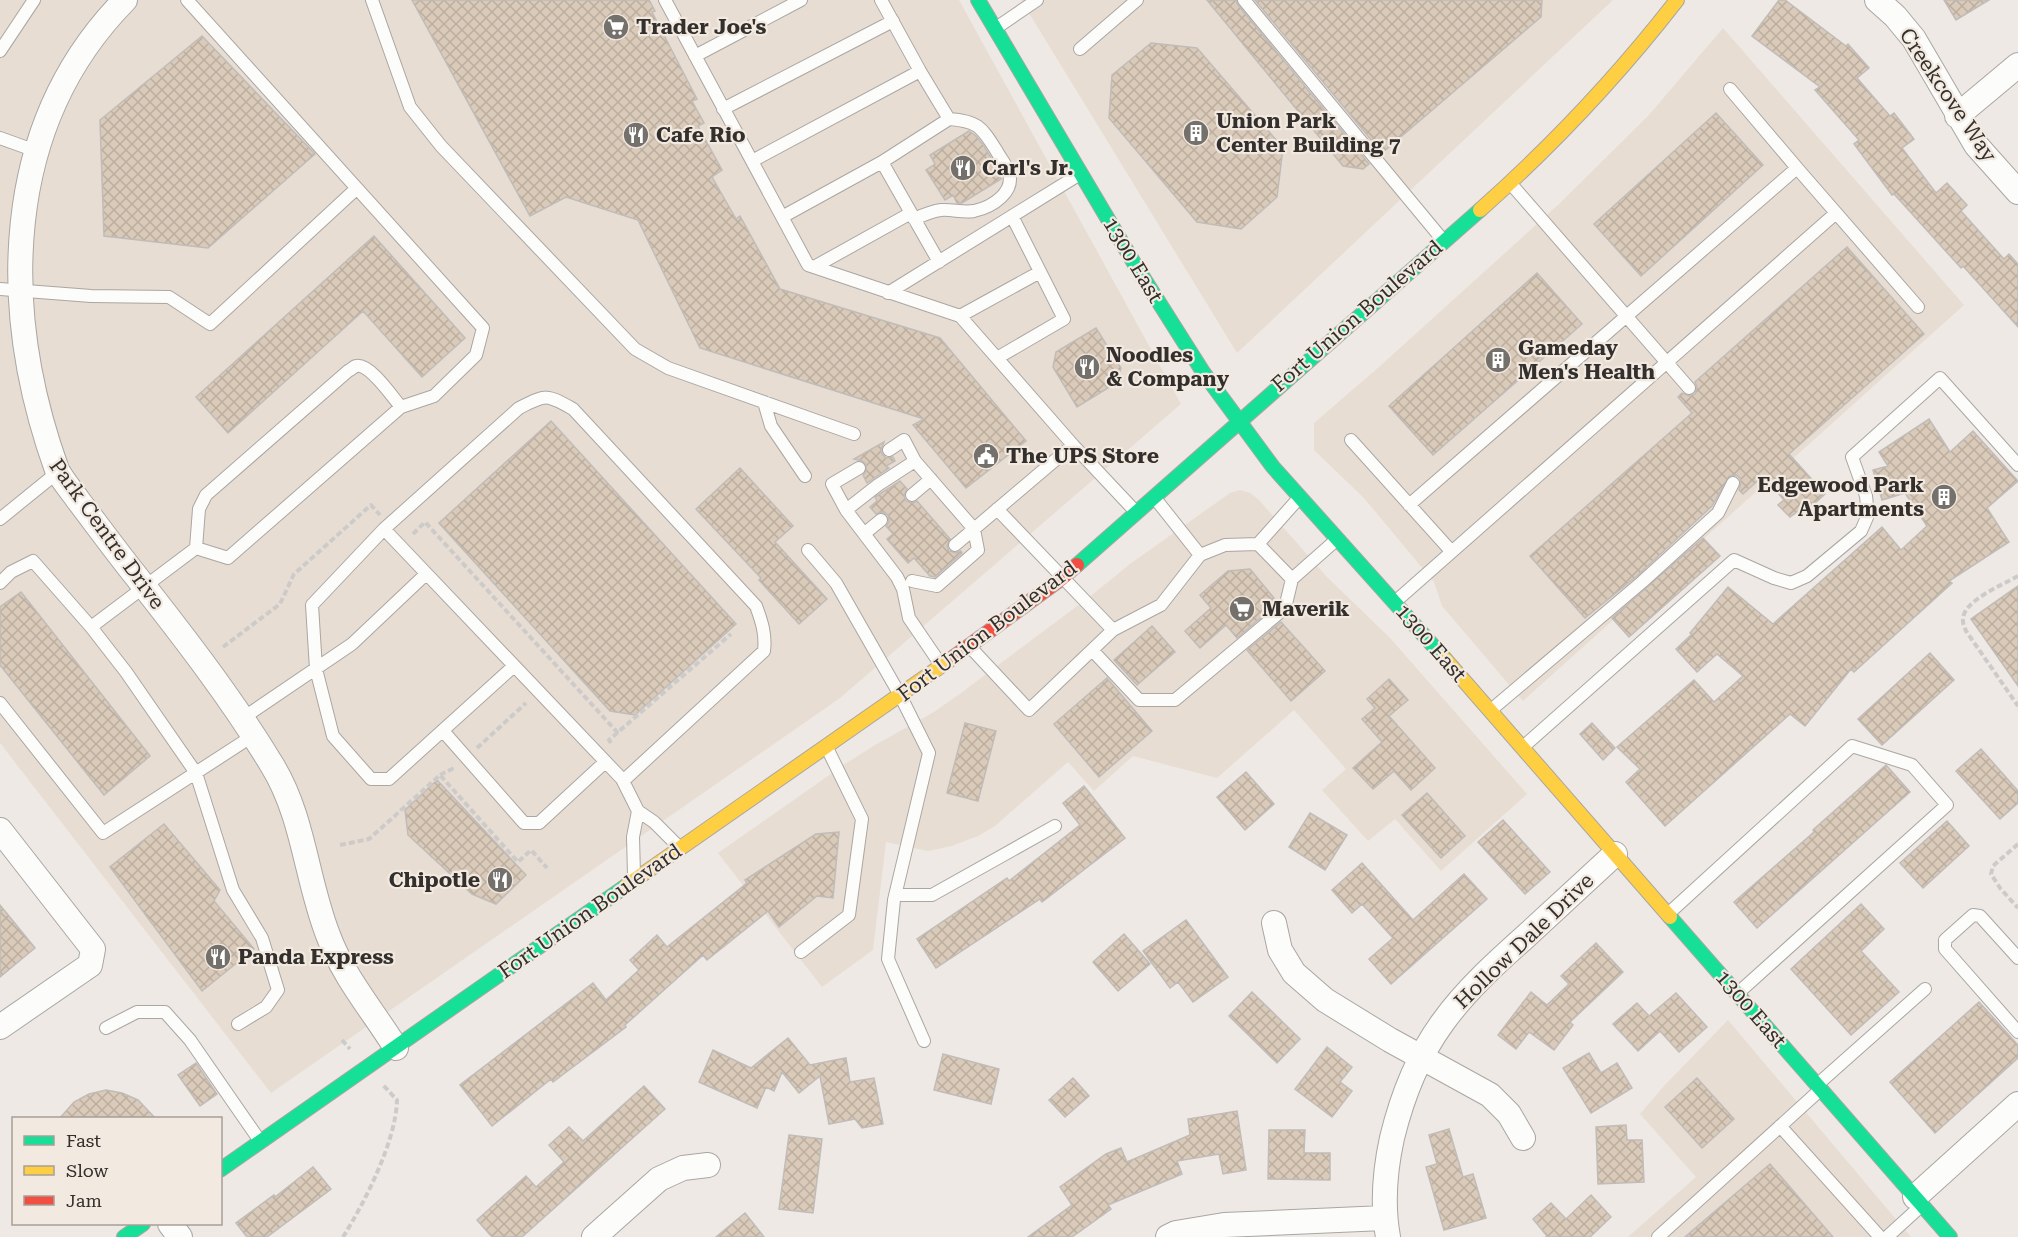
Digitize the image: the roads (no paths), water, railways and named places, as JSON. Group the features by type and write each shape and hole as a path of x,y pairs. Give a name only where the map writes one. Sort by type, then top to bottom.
{"main road":[{"name":"1300 East","path":"978,0 1203,372 1273,468 1395,602 1950,1237"},
{"name":"Fort Union Boulevard","path":"222,1169 942,666 1062,578 1510,183 1593,100 1636,53 1677,0"},
{"path":"124,1237 142,1225"}],"street":[{"name":"Park Centre Drive","path":"125,0 103,20 57,81 25,147 12,194 1,289 12,353 30,416 58,472 249,726 276,771 294,811 328,937 350,978 396,1048"},
{"name":"Creekcove Way","path":"1877,0 1895,16 1914,39 1976,145 2018,192"},
{"path":"1958,116 2018,64"},
{"path":"0,830 93,950 90,964 0,1027"},
{"name":"Hollow Dale Drive","path":"1386,1227 1385,1188 1389,1151 1398,1113 1422,1058 1443,1022 1470,990 1615,854"},
{"path":"1274,923 1280,950 1294,973 1325,1000 1348,1016 1490,1095 1509,1114 1523,1138"},
{"path":"1918,1201 2018,1104"},
{"path":"594,1237 659,1179 683,1168 708,1165"},
{"path":"171,1225 180,1237"},
{"path":"1168,1237 1176,1233 1224,1225 1386,1227"}],"lane":[{"path":"0,51 34,0"},
{"path":"187,0 483,328 476,355 434,396 401,407 228,558 196,548"},
{"path":"372,0 410,107 441,146 635,349 668,368 854,434"},
{"path":"695,56 801,0"},
{"path":"881,0 949,119"},
{"path":"995,29 1037,0"},
{"path":"1080,49 1136,0"},
{"path":"1244,0 1444,241"},
{"path":"669,2 723,109 808,265 960,316 1073,445 1137,513"},
{"path":"723,109 893,21"},
{"path":"752,161 920,71"},
{"path":"1730,89 1918,307"},
{"path":"782,217 882,162 949,119 966,120 976,124 984,132 1008,170 1010,179 1008,188 1004,195 994,203 975,211 943,210 913,216 814,267"},
{"path":"0,138 25,147"},
{"path":"882,162 939,262"},
{"path":"1409,505 1797,168"},
{"path":"888,293 1081,173"},
{"path":"1510,183 1689,388"},
{"path":"1,289 91,296 169,297 210,324 356,189"},
{"path":"1395,602 1836,213"},
{"path":"997,358 1064,319 1012,216"},
{"path":"960,316 1040,272"},
{"path":"196,548 199,508 206,495 348,371 357,366 371,372 401,407"},
{"path":"1522,748 1734,560 1791,583 1807,576 1860,531 1868,515 1866,496 1852,457 1940,378 2018,465"},
{"path":"514,666 389,779 371,779 333,736 316,669 312,605 383,523 519,408 541,397 552,397 573,409 756,606 763,625 764,651 623,781"},
{"path":"764,402 771,426 805,476"},
{"path":"889,450 904,440 915,461 974,529 978,550 937,586 908,585"},
{"path":"1351,440 1451,551"},
{"path":"955,545 1073,445"},
{"path":"846,510 878,485 915,461"},
{"path":"859,468 832,484 846,510 908,585 909,618 942,666"},
{"path":"0,519 58,472"},
{"path":"912,495 932,479"},
{"path":"1490,711 1642,582 1718,513 1733,483"},
{"path":"970,646 1029,710 1113,630 1161,605 1200,555 1225,545 1258,544 1299,497"},
{"path":"1154,498 1200,555"},
{"path":"997,509 1113,630"},
{"path":"865,533 881,520"},
{"path":"383,523 426,574 623,781 638,811 654,822 680,848"},
{"path":"1092,650 1139,700 1175,700 1285,608 1292,579 1337,540"},
{"path":"1258,544 1292,579"},
{"path":"91,627 196,548"},
{"path":"808,550 836,583 900,695 929,753 895,895 888,959 924,1041"},
{"path":"0,583 11,572 33,561 91,627 126,672 196,773 233,890 262,938 278,990 266,1006 238,1024"},
{"path":"908,585 925,570"},
{"path":"0,703 103,833 196,773 316,669 352,644 426,574"},
{"path":"442,731 524,823 540,823 605,762"},
{"path":"801,952 849,915 862,819 826,747"},
{"path":"1668,914 1852,747 1912,765 1947,805 1737,993"},
{"path":"634,880 633,837 638,811"},
{"path":"895,895 932,895 1055,826"},
{"path":"2018,958 1980,916 1973,915 1945,940 1945,949 2018,1032"},
{"path":"1658,1237 1925,989"},
{"path":"106,1028 137,1011 165,1012 190,1040 261,1142"},
{"path":"1780,1126 1880,1237"},
{"path":"1887,1237 1918,1201"}],"place":[{"name":"Trader Joe's","path":"616,27"},
{"name":"Union Park Center Building 7","path":"1196,133"},
{"name":"Cafe Rio","path":"636,135"},
{"name":"Carl's Jr.","path":"963,168"},
{"name":"Gameday Men's Health","path":"1498,360"},
{"name":"Noodles & Company","path":"1087,367"},
{"name":"The UPS Store","path":"986,456"},
{"name":"Edgewood Park Apartments","path":"1944,497"},
{"name":"Maverik","path":"1242,609"},
{"name":"Chipotle","path":"500,880"},
{"name":"Panda Express","path":"218,957"}]}
